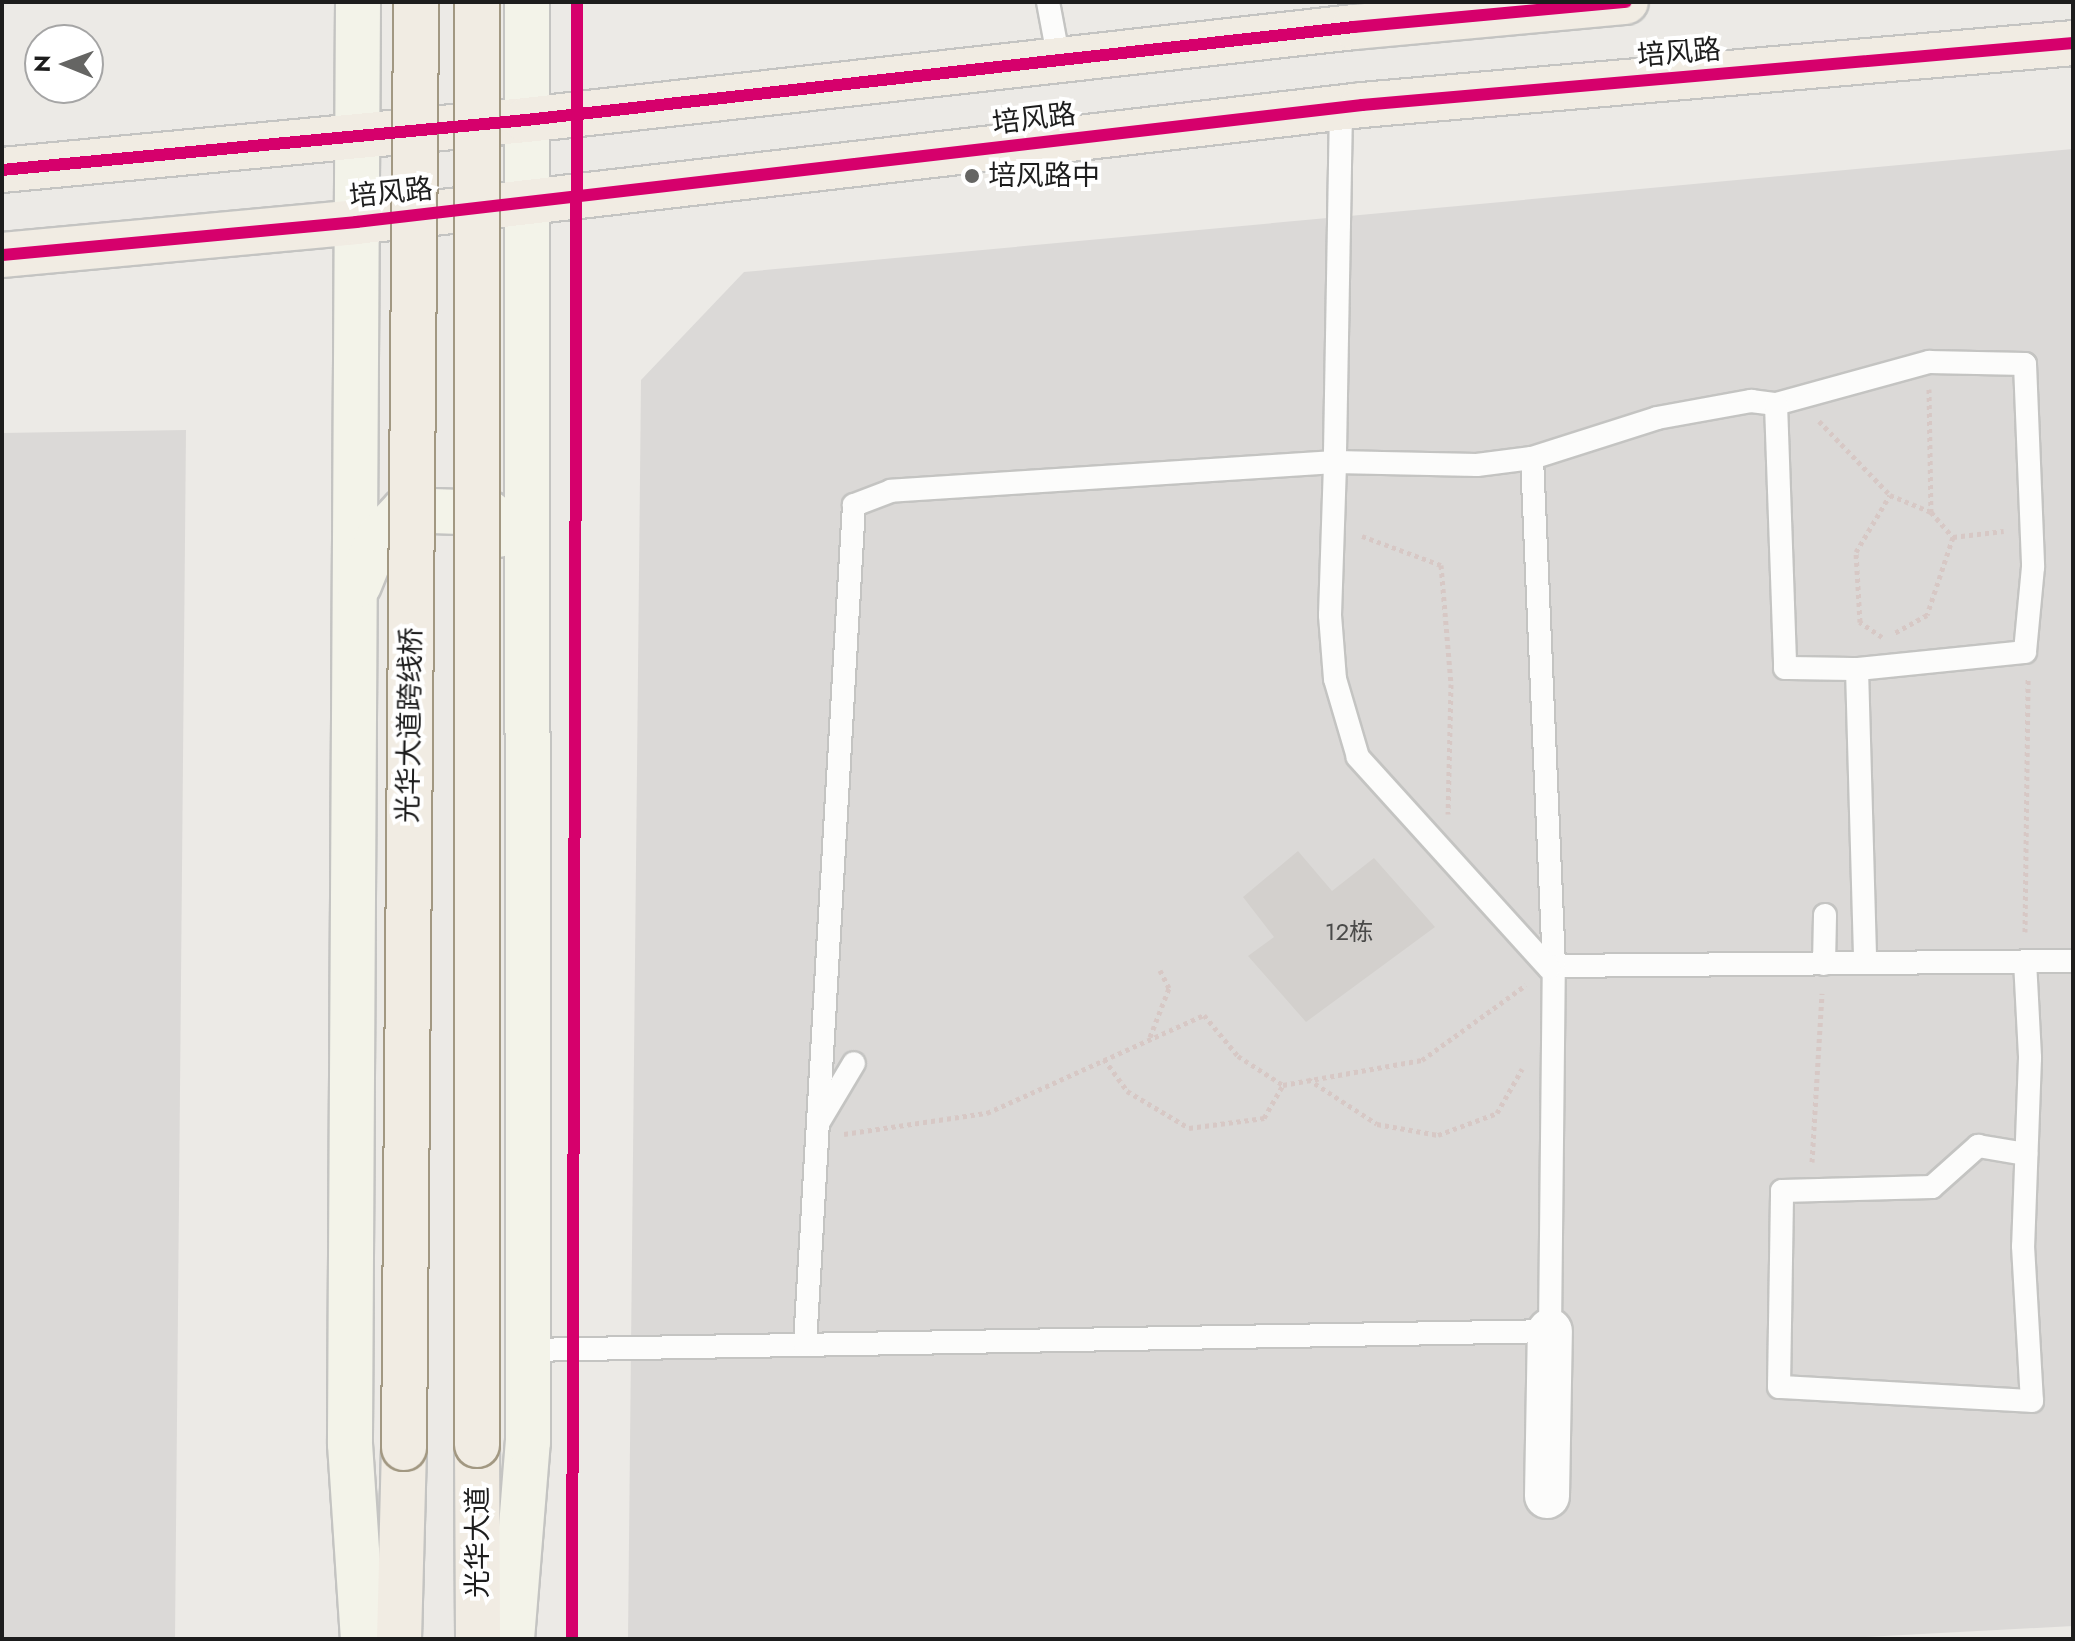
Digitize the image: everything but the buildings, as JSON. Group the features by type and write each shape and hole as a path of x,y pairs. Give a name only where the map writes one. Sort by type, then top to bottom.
{"main road":[{"path":"358,2 350,1444 363,1639"},
{"name":"光华大道跨线桥","path":"399,1639 404,1448 416,2"},
{"name":"光华大道","path":"477,2 478,1639"},
{"path":"512,1639 528,1442 524,614 527,2"},
{"name":"培风路","path":"2,170 526,120 1626,2"},
{"name":"培风路","path":"2,255 356,222 1341,108 2073,43"},
{"path":"354,599 378,538 404,510 489,513 524,614"}],"street":[{"path":"1547,1496 1550,1331"}],"lane":[{"path":"1048,2 1059,61"},
{"path":"1341,108 1330,615 1335,679 1358,757 1448,859 1552,967 2073,961"},
{"path":"805,1345 854,505 891,491 1335,462 1477,465 1532,458 1657,418 1751,401 1787,401 1929,362 2025,364 2032,528 2025,652 1857,669 1785,668 1787,401"},
{"path":"527,1350 1550,1331 1553,1015 1532,458"},
{"path":"1857,669 1865,963"},
{"path":"1824,964 1825,915"},
{"path":"2025,961 2026,1154 2023,1246 2032,1401 1779,1387 1782,1191 1811,1187 1932,1187 1978,1146 2026,1154"},
{"path":"817,1132 854,1063"}],"path":[{"path":"1929,362 1931,512"},
{"path":"1787,401 1890,495 1931,512 1953,537"},
{"path":"1888,665 1885,639 1860,622 1856,552 1890,495"},
{"path":"1334,527 1441,565 1451,684 1448,859"},
{"path":"1953,537 2032,528"},
{"path":"1885,639 1927,615 1953,537"},
{"path":"2025,961 2028,680"},
{"path":"1811,1187 1824,964"},
{"path":"1104,1059 1127,1091 1189,1128 1264,1118 1283,1085 1307,1078 1422,1060 1552,967"},
{"path":"1149,1038 1169,988 1160,970"},
{"path":"817,1132 987,1113 1204,1015 1238,1056 1283,1085"},
{"path":"1307,1078 1377,1124 1438,1135 1497,1113 1553,1015"}],"shaded area":[{"path":"2073,149 2073,1626 1828,1639 628,1639 641,380 744,272"},
{"path":"186,430 175,1639 2,1639 2,433"}],"cycle path":[{"path":"572,1639 577,2"},
{"path":"2,170 526,120 1354,27 1626,2"},
{"path":"2,255 356,222 1362,105 2073,43"}],"place":[{"name":"培风路中","path":"972,176"}]}
